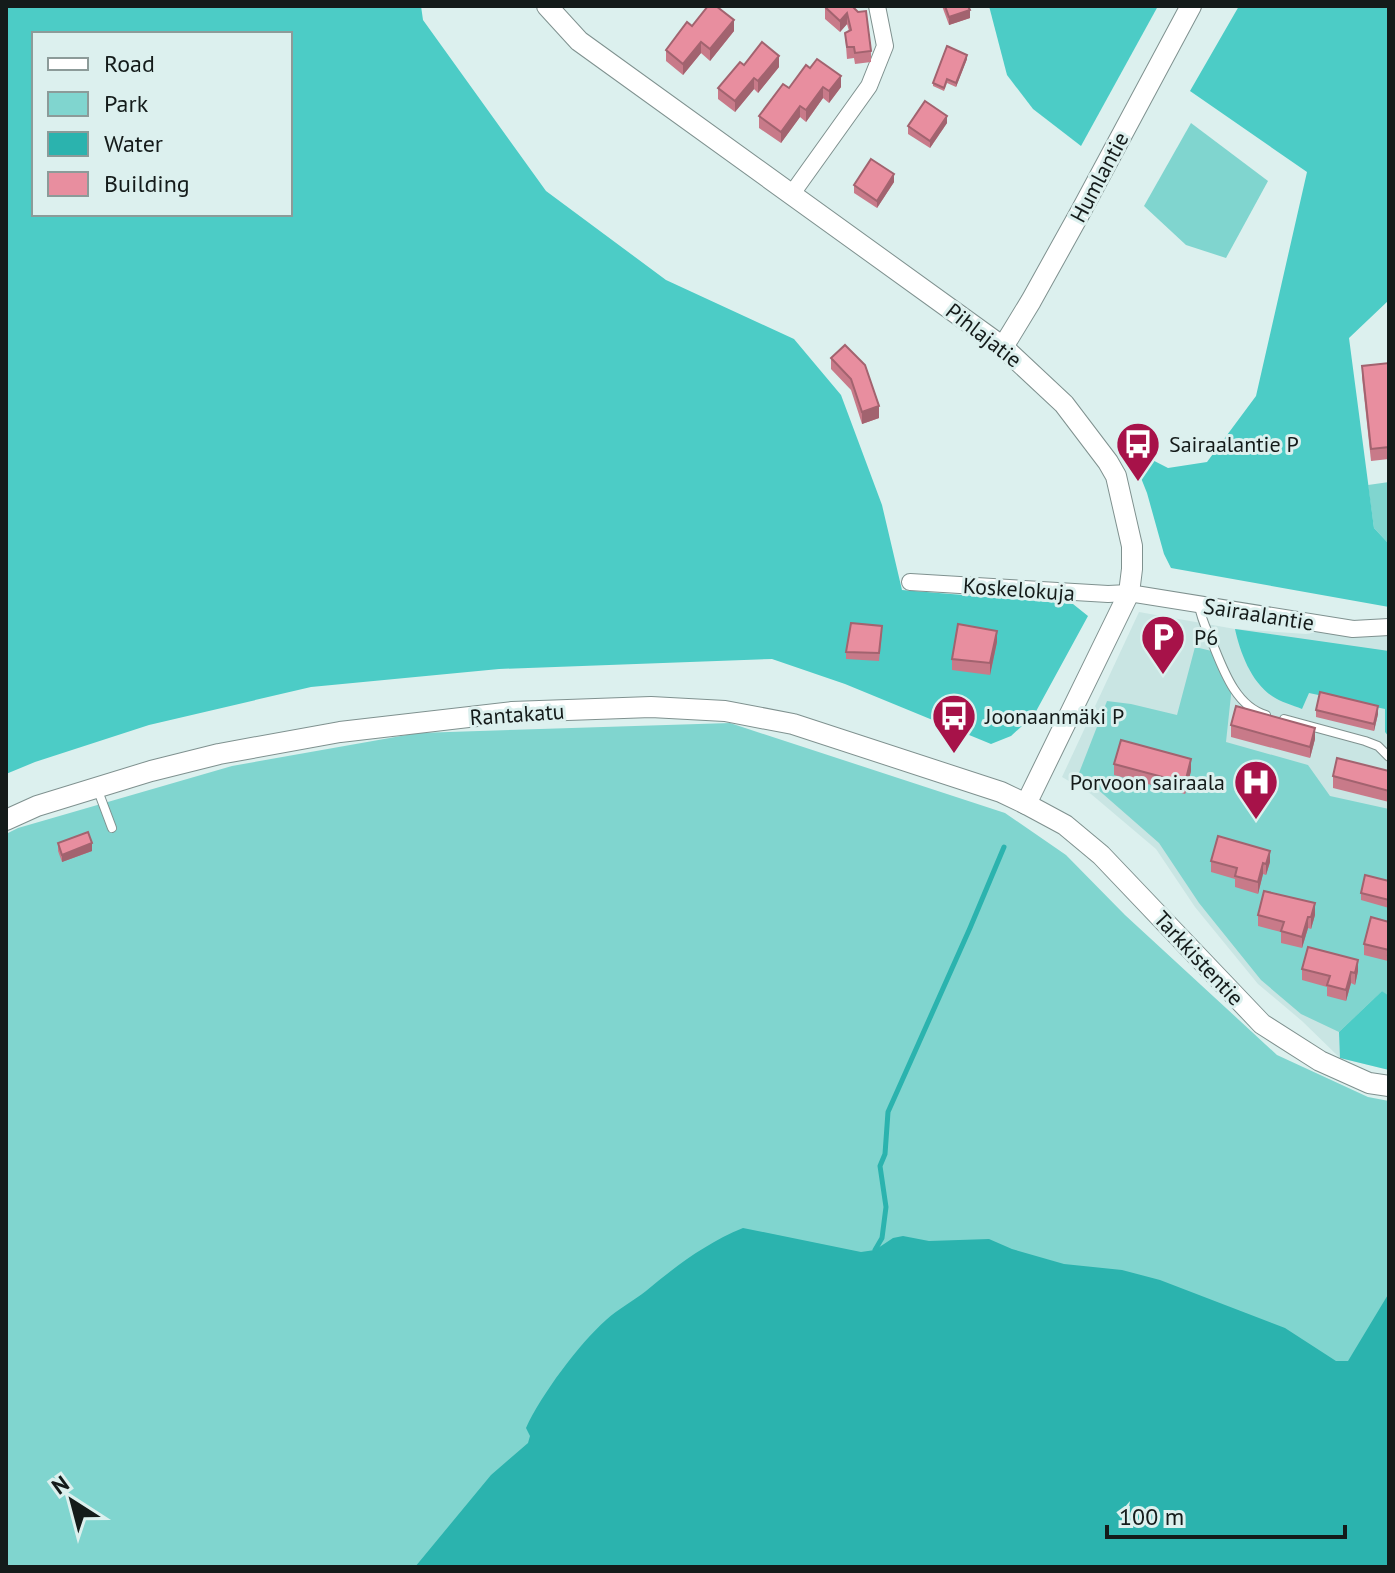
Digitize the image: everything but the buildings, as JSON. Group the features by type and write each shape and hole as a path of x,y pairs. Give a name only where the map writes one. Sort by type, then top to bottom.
{"street":[{"name":"Pihlajatie","path":"547,6 579,41 1003,347 1072,413 1116,476 1132,546 1129,593 1026,804"},
{"path":"791,195 869,86 885,46 877,6"},
{"name":"Humlantie","path":"1003,347 1053,263 1191,6"},
{"name":"Koskelokuja","path":"910,582 1129,593"},
{"name":"Sairaalantie","path":"1129,593 1353,629 1389,627"},
{"name":"Rantakatu","path":"6,820 37,806 97,787 219,754 340,732 512,712 651,707 725,711 793,724 1001,792 1026,804"},
{"name":"Tarkkistentie","path":"1026,804 1065,825 1101,855 1262,1024 1320,1061 1369,1083 1389,1086"}],"lane":[{"path":"1198,604 1223,669 1232,686 1250,706 1260,713 1365,741 1378,746 1389,757"},
{"path":"97,787 112,828"}],"shaded area":[{"path":"6,6 421,6 423,20 546,191 666,280 794,339 841,395 882,505 902,590 1073,604 1088,616 1034,715 1011,736 991,744 845,684 772,659 499,669 311,687 149,725 6,774"},
{"path":"989,6 1158,6 1081,146 1033,109 1007,75"},
{"path":"1239,6 1389,6 1389,300 1349,338 1374,528 1389,544 1389,607 1171,568 1129,448 1168,468 1207,462 1256,396 1307,172 1190,91"},
{"name":"Porvoon sairaala","path":"1139,612 1235,629 1306,634 1389,618 1389,1070 1340,1058 1258,984 1195,907 1156,849 1091,794 1062,777"},
{"path":"1235,629 1389,651 1389,737 1385,732 1385,709 1309,693 1302,709 1272,696 1258,683 1248,666"},
{"path":"1382,991 1389,996 1389,1070 1340,1058 1339,1032"}],"green space":[{"path":"1191,123 1268,181 1226,258 1186,245 1144,206"},
{"path":"1389,482 1389,544 1374,528 1368,485"},
{"name":"Porvoon sairaala","path":"1195,647 1216,652 1232,686 1226,742 1308,765 1330,796 1389,809 1389,997 1382,991 1339,1032 1301,1014 1261,980 1199,903 1159,843 1079,773 1107,701 1177,715"},
{"path":"730,723 1005,813 1066,855 1125,915 1277,1055 1368,1097 1389,1101 1389,1567 6,1567 6,834 232,766 418,733"}],"water":[{"path":"743,1228 861,1252 875,1250 893,1238 903,1236 929,1241 989,1239 1064,1264 1122,1270 1160,1280 1285,1328 1336,1361 1348,1361 1389,1293 1389,1567 415,1567 491,1475 528,1443 530,1436 526,1428 541,1401 595,1330 692,1256"}],"waterway":[{"path":"875,1250 882,1238 886,1207 880,1166 885,1154 888,1112 1004,847"}],"place":[{"name":"Sairaalantie P","path":"1138,483"},
{"name":"P6","path":"1163,676"},
{"name":"Joonaanmäki P","path":"954,755"},
{"name":"Porvoon sairaala","path":"1256,821"}]}
